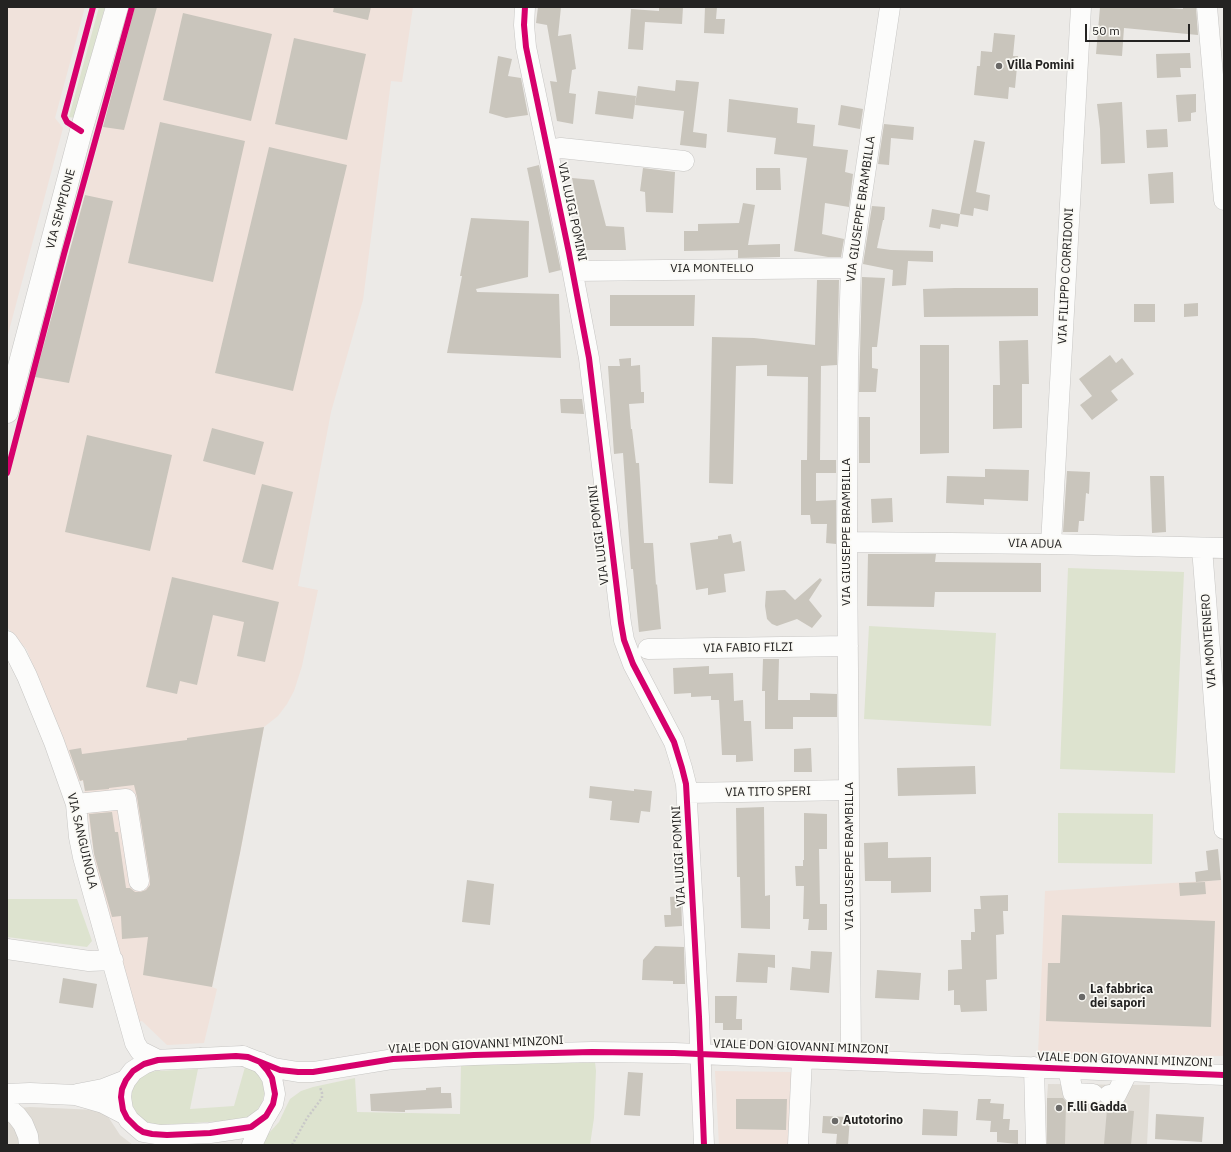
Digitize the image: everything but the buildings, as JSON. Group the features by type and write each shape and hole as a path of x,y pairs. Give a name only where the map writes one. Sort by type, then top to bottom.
{"main road":[{"name":"VIA SEMPIONE","path":"7,412 77,146 117,7"}],"street":[{"name":"VIA LUIGI POMINI","path":"525,7 525,41 573,271 589,358 624,640 633,664 674,742 682,768 687,793 701,1054 704,1145"},
{"name":"VIA GIUSEPPE BRAMBILLA","path":"851,1060 847,542 848,366 851,268 890,7"},
{"name":"VIA FILIPPO CORRIDONI","path":"1051,544 1081,7"},
{"path":"1207,7 1224,200"},
{"path":"548,150 561,148 684,161"},
{"name":"VIA MONTELLO","path":"573,271 851,268"},
{"name":"VIA ADUA","path":"847,542 1051,544 1224,548"},
{"name":"VIA MONTENERO","path":"1202,548 1224,829"},
{"name":"VIA SANGUINOLA","path":"7,641 16,654 27,676 54,742 76,804 79,837 83,857 113,960 130,1026 138,1049 158,1060"},
{"name":"VIA FABIO FILZI","path":"648,649 848,646"},
{"name":"VIA TITO SPERI","path":"687,793 849,790"},
{"path":"76,804 126,799 139,880"},
{"path":"7,949 89,961 113,960"},
{"name":"VIA SANGUINOLA","path":"126,1079 130,1026"},
{"name":"VIALE DON GIOVANNI MINZONI","path":"126,1079 122,1089 122,1106 132,1123 150,1138 161,1135 195,1137 251,1127 264,1119 274,1100 291,1086 382,1060 559,1052 701,1054 1224,1075"},
{"name":"VIALE DON GIOVANNI MINZONI","path":"75,1095 103,1089 126,1079 139,1067 149,1062 158,1060 200,1058 251,1059 280,1070 316,1078"},
{"path":"798,1145 802,1058"},
{"path":"251,1059 267,1070 274,1083 274,1100"},
{"path":"1034,1067 1036,1145"},
{"path":"1068,1068 1073,1093 1116,1095 1128,1071"},
{"name":"VIALE DON GIOVANNI MINZONI","path":"7,1094 35,1093 75,1095 103,1103 126,1115"},
{"path":"7,1107 17,1116 22,1124 28,1136 29,1145"},
{"path":"252,1145 264,1119"},
{"path":"195,1137 227,1145"}],"path":[{"path":"292,1145 322,1098 322,1093 316,1078"}],"shaded area":[{"path":"7,7 85,7 55,118 63,128 7,338"},
{"path":"135,7 413,7 402,82 391,81 363,300 331,412 298,586 318,590 302,666 294,691 287,704 278,716 264,727 212,987 217,989 204,1043 167,1045 142,1021 138,1022 97,875 83,781 78,781 27,650 7,627 7,484"},
{"path":"1221,880 1224,938 1224,1056 1038,1054 1045,891"},
{"path":"715,1071 793,1072 790,1145 719,1145"},
{"path":"1048,1084 1150,1085 1147,1145 1046,1145"},
{"path":"30,1107 97,1110 107,1115 120,1135 133,1145 7,1145 7,1109"}],"green space":[{"path":"99,7 105,7 74,118 69,117"},
{"path":"1068,568 1184,572 1175,773 1060,769"},
{"path":"869,626 996,633 991,726 864,719"},
{"path":"1058,813 1153,814 1152,864 1058,863"},
{"path":"7,899 77,899 92,941 87,947 7,937"},
{"path":"595,1062 594,1118 590,1145 262,1145 268,1134 279,1122 290,1099 301,1091 313,1087 355,1078 357,1112 460,1114 461,1065"},
{"path":"245,1067 258,1073 264,1086 264,1095 262,1103 254,1114 240,1120 159,1125 145,1122 138,1115 132,1105 131,1096 133,1088 144,1074 156,1071 198,1069 190,1109 234,1106"}],"cycle path":[{"path":"81,131 67,122 64,116 93,7"},
{"path":"7,473 64,254 132,7"},
{"path":"525,7 524,25 526,47 569,253 589,358 624,640 633,664 674,742 686,784 699,1017 704,1145"},
{"path":"260,1062 272,1078 275,1094 273,1104 266,1116 251,1127 210,1133 167,1135 152,1134 143,1132 137,1128 127,1118 123,1110 121,1097 122,1089 126,1080 133,1071 144,1064 158,1060 236,1056 248,1057 280,1070 298,1072 313,1072 393,1059 592,1052 674,1053 1224,1075"}],"place":[{"name":"Villa Pomini","path":"999,66"},
{"name":"La fabbrica dei sapori","path":"1082,997"},
{"name":"F.lli Gadda","path":"1059,1108"},
{"name":"Autotorino","path":"835,1121"}]}
